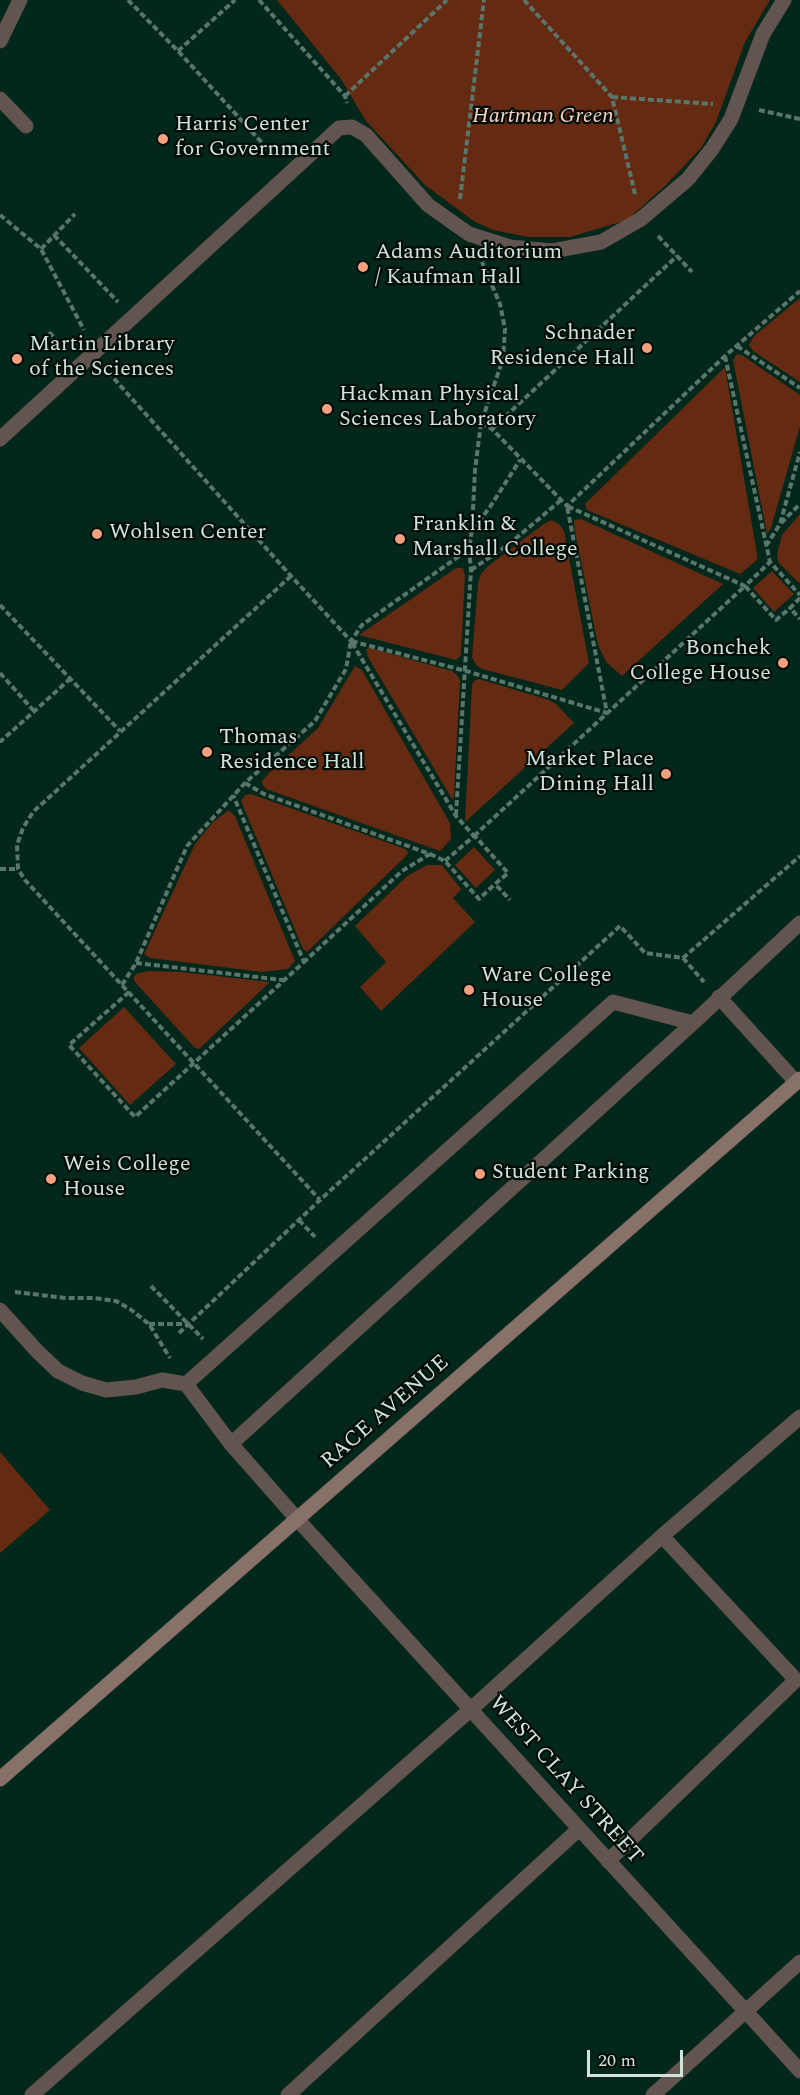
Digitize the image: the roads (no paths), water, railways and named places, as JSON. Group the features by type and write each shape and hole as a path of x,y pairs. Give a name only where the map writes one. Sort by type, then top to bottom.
{"main road":[{"name":"RACE AVENUE","path":"0,1779 799,1082"}],"street":[{"path":"0,41 20,0"},
{"path":"0,440 339,128 352,127 366,135 428,205 469,234 510,247 552,251 601,242 641,219 688,178 712,148 738,105 764,34 784,0"},
{"path":"0,99 26,126"},
{"path":"231,1444 800,923"},
{"path":"719,997 799,1082"},
{"path":"0,1310 58,1371 82,1383 106,1390 162,1380 186,1384 613,1002 693,1023"},
{"name":"WEST CLAY STREET","path":"186,1384 231,1444 298,1520 800,2071"},
{"path":"32,2095 470,1710 662,1536 800,1417"},
{"path":"608,1862 796,1680 662,1536"},
{"path":"288,2095 579,1828"},
{"path":"653,2095 800,1962"}],"place":[{"name":"Harris Center for Government","path":"163,139"},
{"name":"Adams Auditorium / Kaufman Hall","path":"363,267"},
{"name":"Schnader Residence Hall","path":"647,348"},
{"name":"Martin Library of the Sciences","path":"17,359"},
{"name":"Hackman Physical Sciences Laboratory","path":"327,409"},
{"name":"Wohlsen Center","path":"97,534"},
{"name":"Franklin & Marshall College","path":"400,539"},
{"name":"Bonchek College House","path":"783,663"},
{"name":"Thomas Residence Hall","path":"207,752"},
{"name":"Market Place Dining Hall","path":"666,774"},
{"name":"Ware College House","path":"469,990"},
{"name":"Student Parking","path":"480,1174"},
{"name":"Weis College House","path":"51,1179"}],"park label":[{"name":"Hartman Green","path":"543,118"}]}
